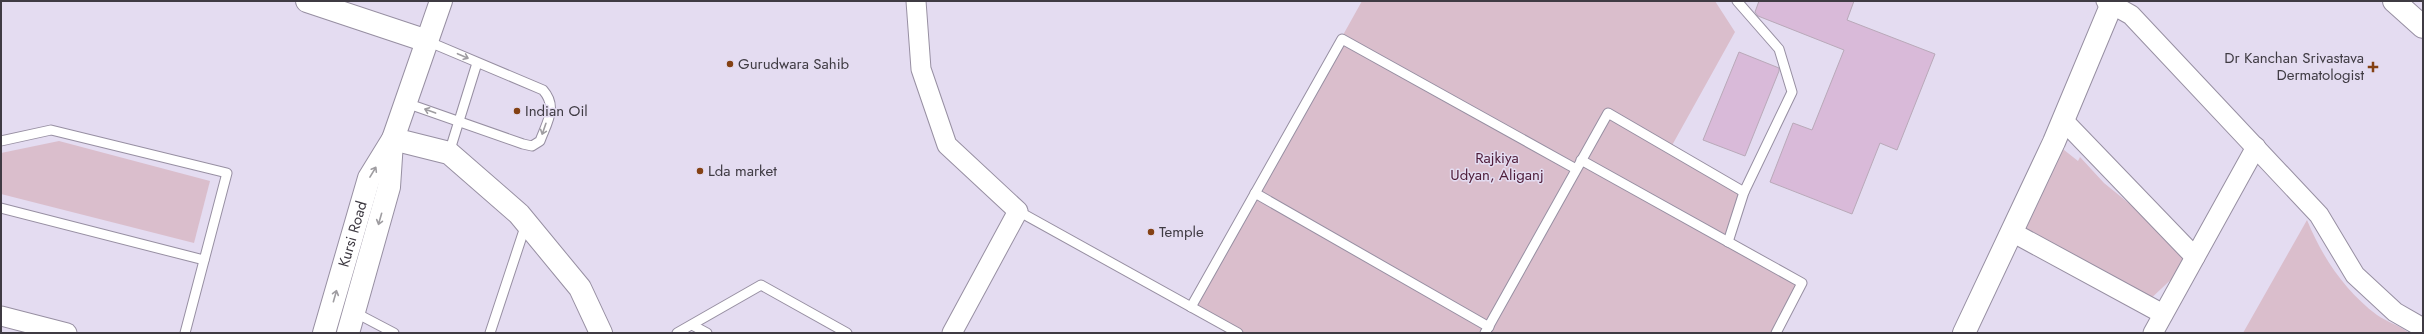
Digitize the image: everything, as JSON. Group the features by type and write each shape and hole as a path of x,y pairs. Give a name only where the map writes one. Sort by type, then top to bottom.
{"street":[{"path":"307,1 427,41"},
{"name":"Kursi Road","path":"324,333 369,178 393,139 441,1"},
{"path":"916,1 921,69 947,145 1018,211 952,333"},
{"path":"2394,1 2423,27"},
{"path":"1964,333 2063,120 2110,2 2130,15 2319,215 2355,275 2395,312 2423,328"},
{"path":"2063,120 2195,257"},
{"path":"393,139 449,153 519,214 580,288 598,330"},
{"name":"Kursi Road","path":"348,333 389,187 393,139"},
{"path":"2153,333 2256,147"},
{"path":"2012,232 2163,314"},
{"path":"1,316 48,331 67,333"}],"lane":[{"path":"1728,242 1744,192 1792,92 1780,50 1737,1"},
{"path":"1191,307 1342,40 1576,169"},
{"path":"406,103 532,146 540,141 552,106 549,97 542,90 427,41"},
{"path":"449,153 477,62"},
{"path":"1255,193 1487,330 1608,113 1744,192"},
{"path":"1,142 51,130 227,173 185,333"},
{"path":"1581,160 1802,283 1776,333"},
{"path":"1,208 204,260"},
{"path":"1018,211 1238,333"},
{"path":"490,333 526,223"},
{"path":"678,333 761,284 837,330 847,333"},
{"path":"354,312 394,333"},
{"path":"692,325 707,333"}],"green space":[{"name":"Rajkiya Udyan, Aliganj","path":"1362,1 1715,1 1735,32 1670,149 1744,192 1728,242 1802,283 1776,333 1238,333 1191,307"},
{"path":"59,141 210,181 194,243 1,194 1,153"},
{"path":"2054,142 2078,161 2080,157 2104,183 2195,257 2145,304 2012,232"},
{"path":"2307,220 2327,260 2345,284 2365,306 2385,320 2409,333 2243,333"}],"building":[{"path":"1759,1 1854,1 1847,20 1935,54 1897,150 1880,143 1852,214 1770,182 1793,123 1812,130 1844,50 1758,16 1755,12"},
{"path":"1739,52 1779,68 1745,156 1703,140"}],"place":[{"name":"Gurudwara Sahib","path":"730,64"},
{"name":"Dr Kanchan Srivastava Dermatologist","path":"2373,67"},
{"name":"Indian Oil","path":"517,111"},
{"name":"Lda market","path":"700,171"},
{"name":"Temple","path":"1151,232"}]}
